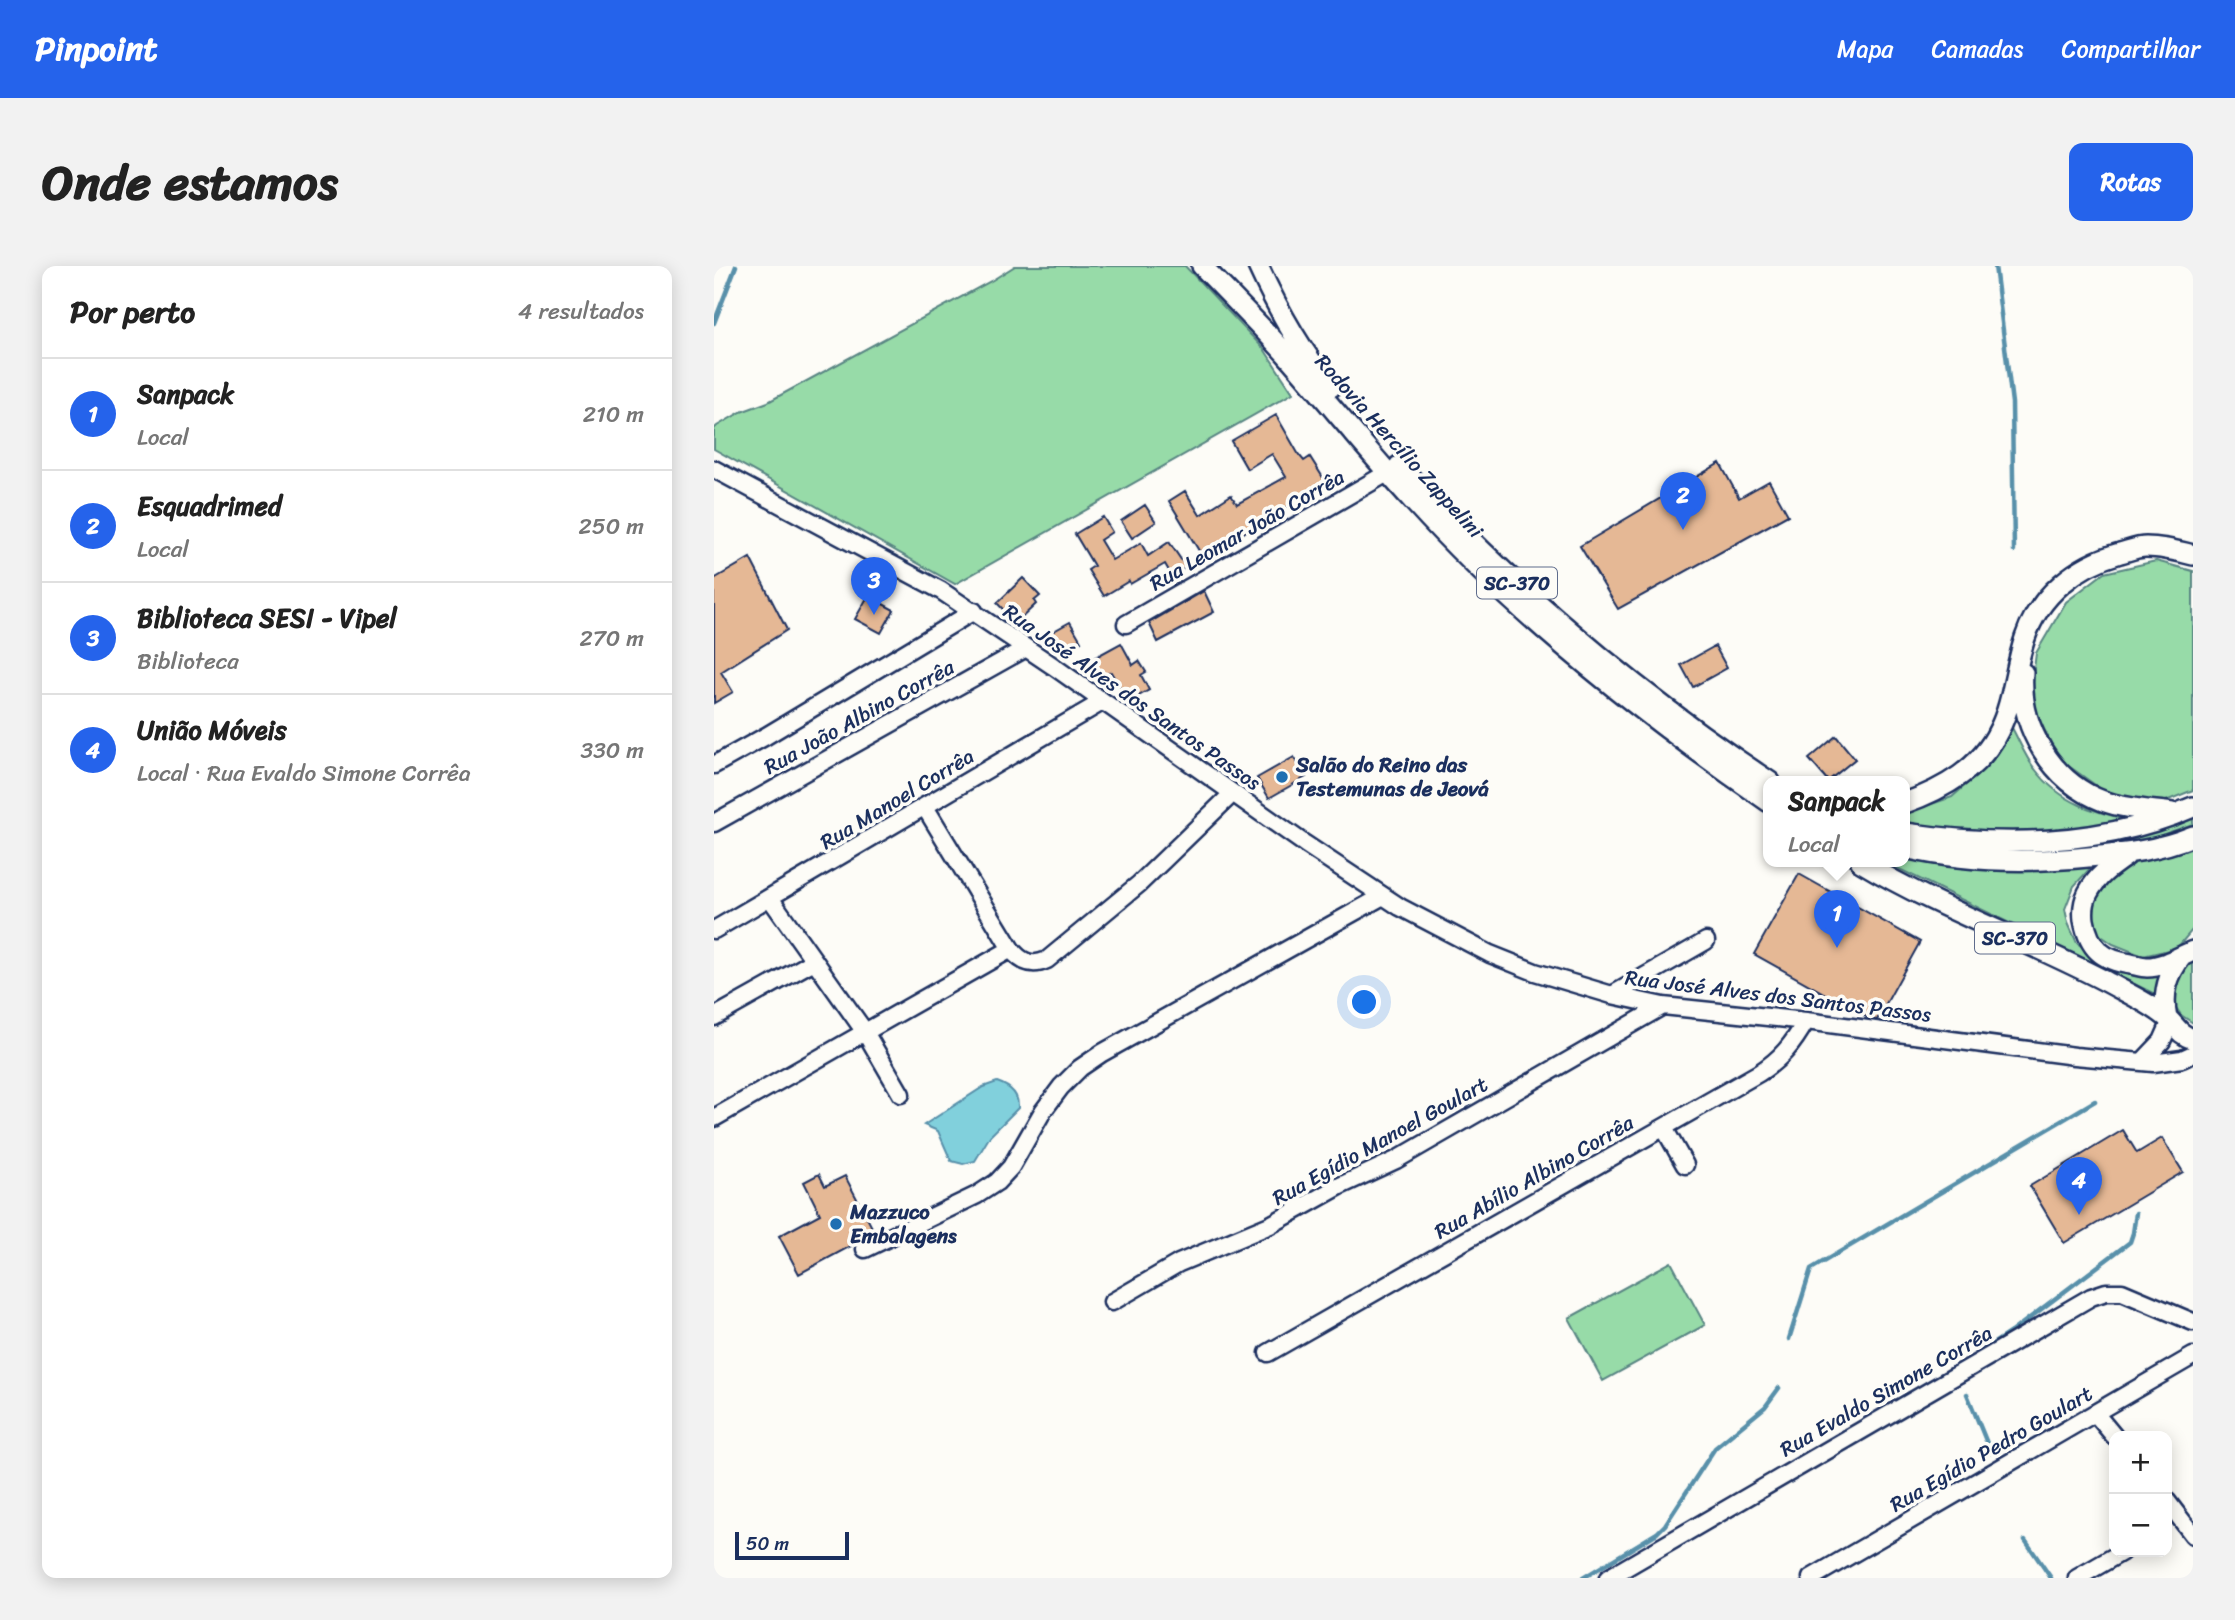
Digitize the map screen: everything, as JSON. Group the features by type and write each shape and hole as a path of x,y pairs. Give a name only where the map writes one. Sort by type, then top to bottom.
{"main road":[{"name":"Rodovia Hercílio Zappelini","path":"1202,266 1285,353 1450,539 1552,636 1659,723 1763,798"},
{"name":"Rodovia Hercílio Zappelini","path":"1258,266 1274,301 1307,356 1394,460 1466,536 1561,622 1653,698 1763,777"},
{"path":"1910,801 1954,781 1976,764 1989,746 2000,729 2025,638 2035,613 2067,579 2098,559 2143,547 2170,549 2193,555"},
{"path":"2025,638 2022,689 2026,715 2049,760 2081,791 2105,802 2129,808 2185,810"},
{"path":"1910,834 1951,840 2075,838 2140,827 2185,810"},
{"path":"1910,849 1973,859 2059,860 2130,854 2193,836"},
{"path":"2130,854 2102,872 2086,896 2083,914 2086,932 2092,945 2104,956 2118,962 2147,967 2165,963 2190,952"},
{"name":"SC-370","path":"1870,867 1924,896 2103,980 2146,1003 2176,1030 2193,1039"},
{"path":"2169,1021 2165,999 2168,980 2190,952"}],"street":[{"name":"Rua José Alves dos Santos Passos","path":"714,469 908,572 974,611 1383,896 1422,920 1490,954 1535,972 1612,995 1663,1006 1806,1021 2075,1056 2165,1063 2193,1054"},
{"name":"Rua Leomar João Corrêa","path":"1126,624 1389,472"},
{"path":"714,765 974,611"},
{"name":"Rua João Albino Corrêa","path":"714,823 1026,648"},
{"name":"Rua Manoel Corrêa","path":"714,930 1102,702"},
{"path":"925,807 1011,949 1025,962 1033,964 1047,960 1139,884 1233,793"},
{"path":"865,1250 997,1182 1010,1167 1043,1111 1080,1068 1383,896"},
{"path":"770,898 865,1032 901,1094"},
{"path":"1612,995 1706,941"},
{"path":"714,1118 1011,949"},
{"path":"714,1017 814,961"},
{"name":"Rua Egídio Manoel Goulart","path":"1112,1303 1179,1263 1270,1225 1340,1186 1395,1160 1663,1006"},
{"name":"Rua Abílio Albino Corrêa","path":"1268,1353 1774,1063 1795,1042 1806,1021"},
{"path":"2142,1062 2162,1041 2169,1021"},
{"path":"1664,1128 1685,1165"},
{"name":"Rua Evaldo Simone Corrêa","path":"1608,1578 2091,1297 2106,1292 2122,1293 2193,1322"},
{"name":"Rua Egídio Pedro Goulart","path":"1811,1578 2193,1356"},
{"path":"2095,1413 2110,1431"},
{"path":"2174,1522 2193,1535"},
{"path":"2077,1578 2113,1557"}],"green space":[{"path":"1015,266 1185,266 1264,349 1293,393 955,584 714,449 714,429 717,426 741,412 768,402"},
{"path":"2156,561 2193,571 2193,790 2156,805 2105,792 2059,759 2030,701 2036,653 2066,602 2104,573"},
{"path":"2011,726 2031,764 2056,791 2092,810 2134,821 2090,829 2010,832 1947,831 1910,822 1910,811 1952,797 1986,767"},
{"path":"2193,813 2193,824 2144,841 2103,850 2007,856 1951,845"},
{"path":"2193,847 2193,929 2177,948 2143,956 2113,944 2094,931 2091,908 2100,884 2124,863"},
{"path":"1910,855 2095,863 2074,886 2065,909 2077,943 2111,967 2169,970 2161,997 1895,867 1910,867"},
{"path":"2193,957 2193,1023 2181,1015 2172,996 2175,975"},
{"path":"1671,1262 1705,1325 1603,1381 1569,1318"}],"water":[{"path":"997,1082 1012,1091 1018,1108 990,1136 975,1161 963,1164 951,1161 938,1131 924,1125 983,1087"}],"building":[{"path":"1276,415 1299,455 1304,461 1310,457 1327,484 1254,526 1204,559 1169,501 1185,491 1200,515 1231,495 1237,504 1286,477 1272,454 1247,469 1231,441"},
{"path":"1720,463 1739,498 1769,481 1788,515 1618,609 1580,546"},
{"path":"1145,505 1156,522 1132,538 1121,521"},
{"path":"1103,517 1112,532 1100,540 1112,560 1141,543 1148,556 1169,542 1186,567 1172,576 1165,564 1104,596 1088,570 1094,566 1075,534"},
{"path":"750,558 787,630 721,672 733,692 714,703 714,579"},
{"path":"1023,578 1040,596 1034,601 1036,604 1016,623 997,603"},
{"path":"1204,591 1214,612 1158,642 1149,623"},
{"path":"868,596 894,610 881,633 855,619"},
{"path":"1070,622 1081,641 1062,651 1045,636"},
{"path":"1121,643 1133,665 1139,661 1146,672 1141,675 1149,690 1128,702 1111,672 1101,677 1092,659"},
{"path":"1715,646 1727,668 1693,687 1681,665"},
{"path":"1836,736 1855,759 1834,776 1824,776 1809,759"},
{"name":"Salão do Reino das Testemunas de Jeová","path":"1294,757 1306,777 1269,798 1257,778"},
{"path":"1799,874 1920,942 1877,1020 1870,1019 1754,954"},
{"path":"2123,1130 2137,1153 2162,1138 2183,1172 2064,1243 2030,1186"},
{"name":"Mazzuco Embalagens","path":"819,1174 825,1186 845,1176 875,1233 799,1274 779,1236 820,1214 804,1182"}],"waterway":[{"path":"714,323 736,266"},
{"path":"1995,266 2012,403 2014,551"},
{"path":"1789,1339 1811,1269 2095,1101"},
{"path":"1973,1357 2011,1332 2130,1242 2136,1213"},
{"path":"1583,1578 1657,1533 1715,1448 1765,1407 1779,1388"},
{"path":"1967,1394 1991,1453"},
{"path":"2025,1540 2051,1578"}],"place":[{"name":"Esquadrimed","path":"1683,530"},
{"name":"Biblioteca SESI - Vipel","path":"874,615"},
{"name":"Salão do Reino das Testemunas de Jeová","path":"1282,777"},
{"name":"Sanpack","path":"1837,948"},
{"name":"União Móveis","path":"2079,1215"},
{"name":"Mazzuco Embalagens","path":"836,1224"}]}
